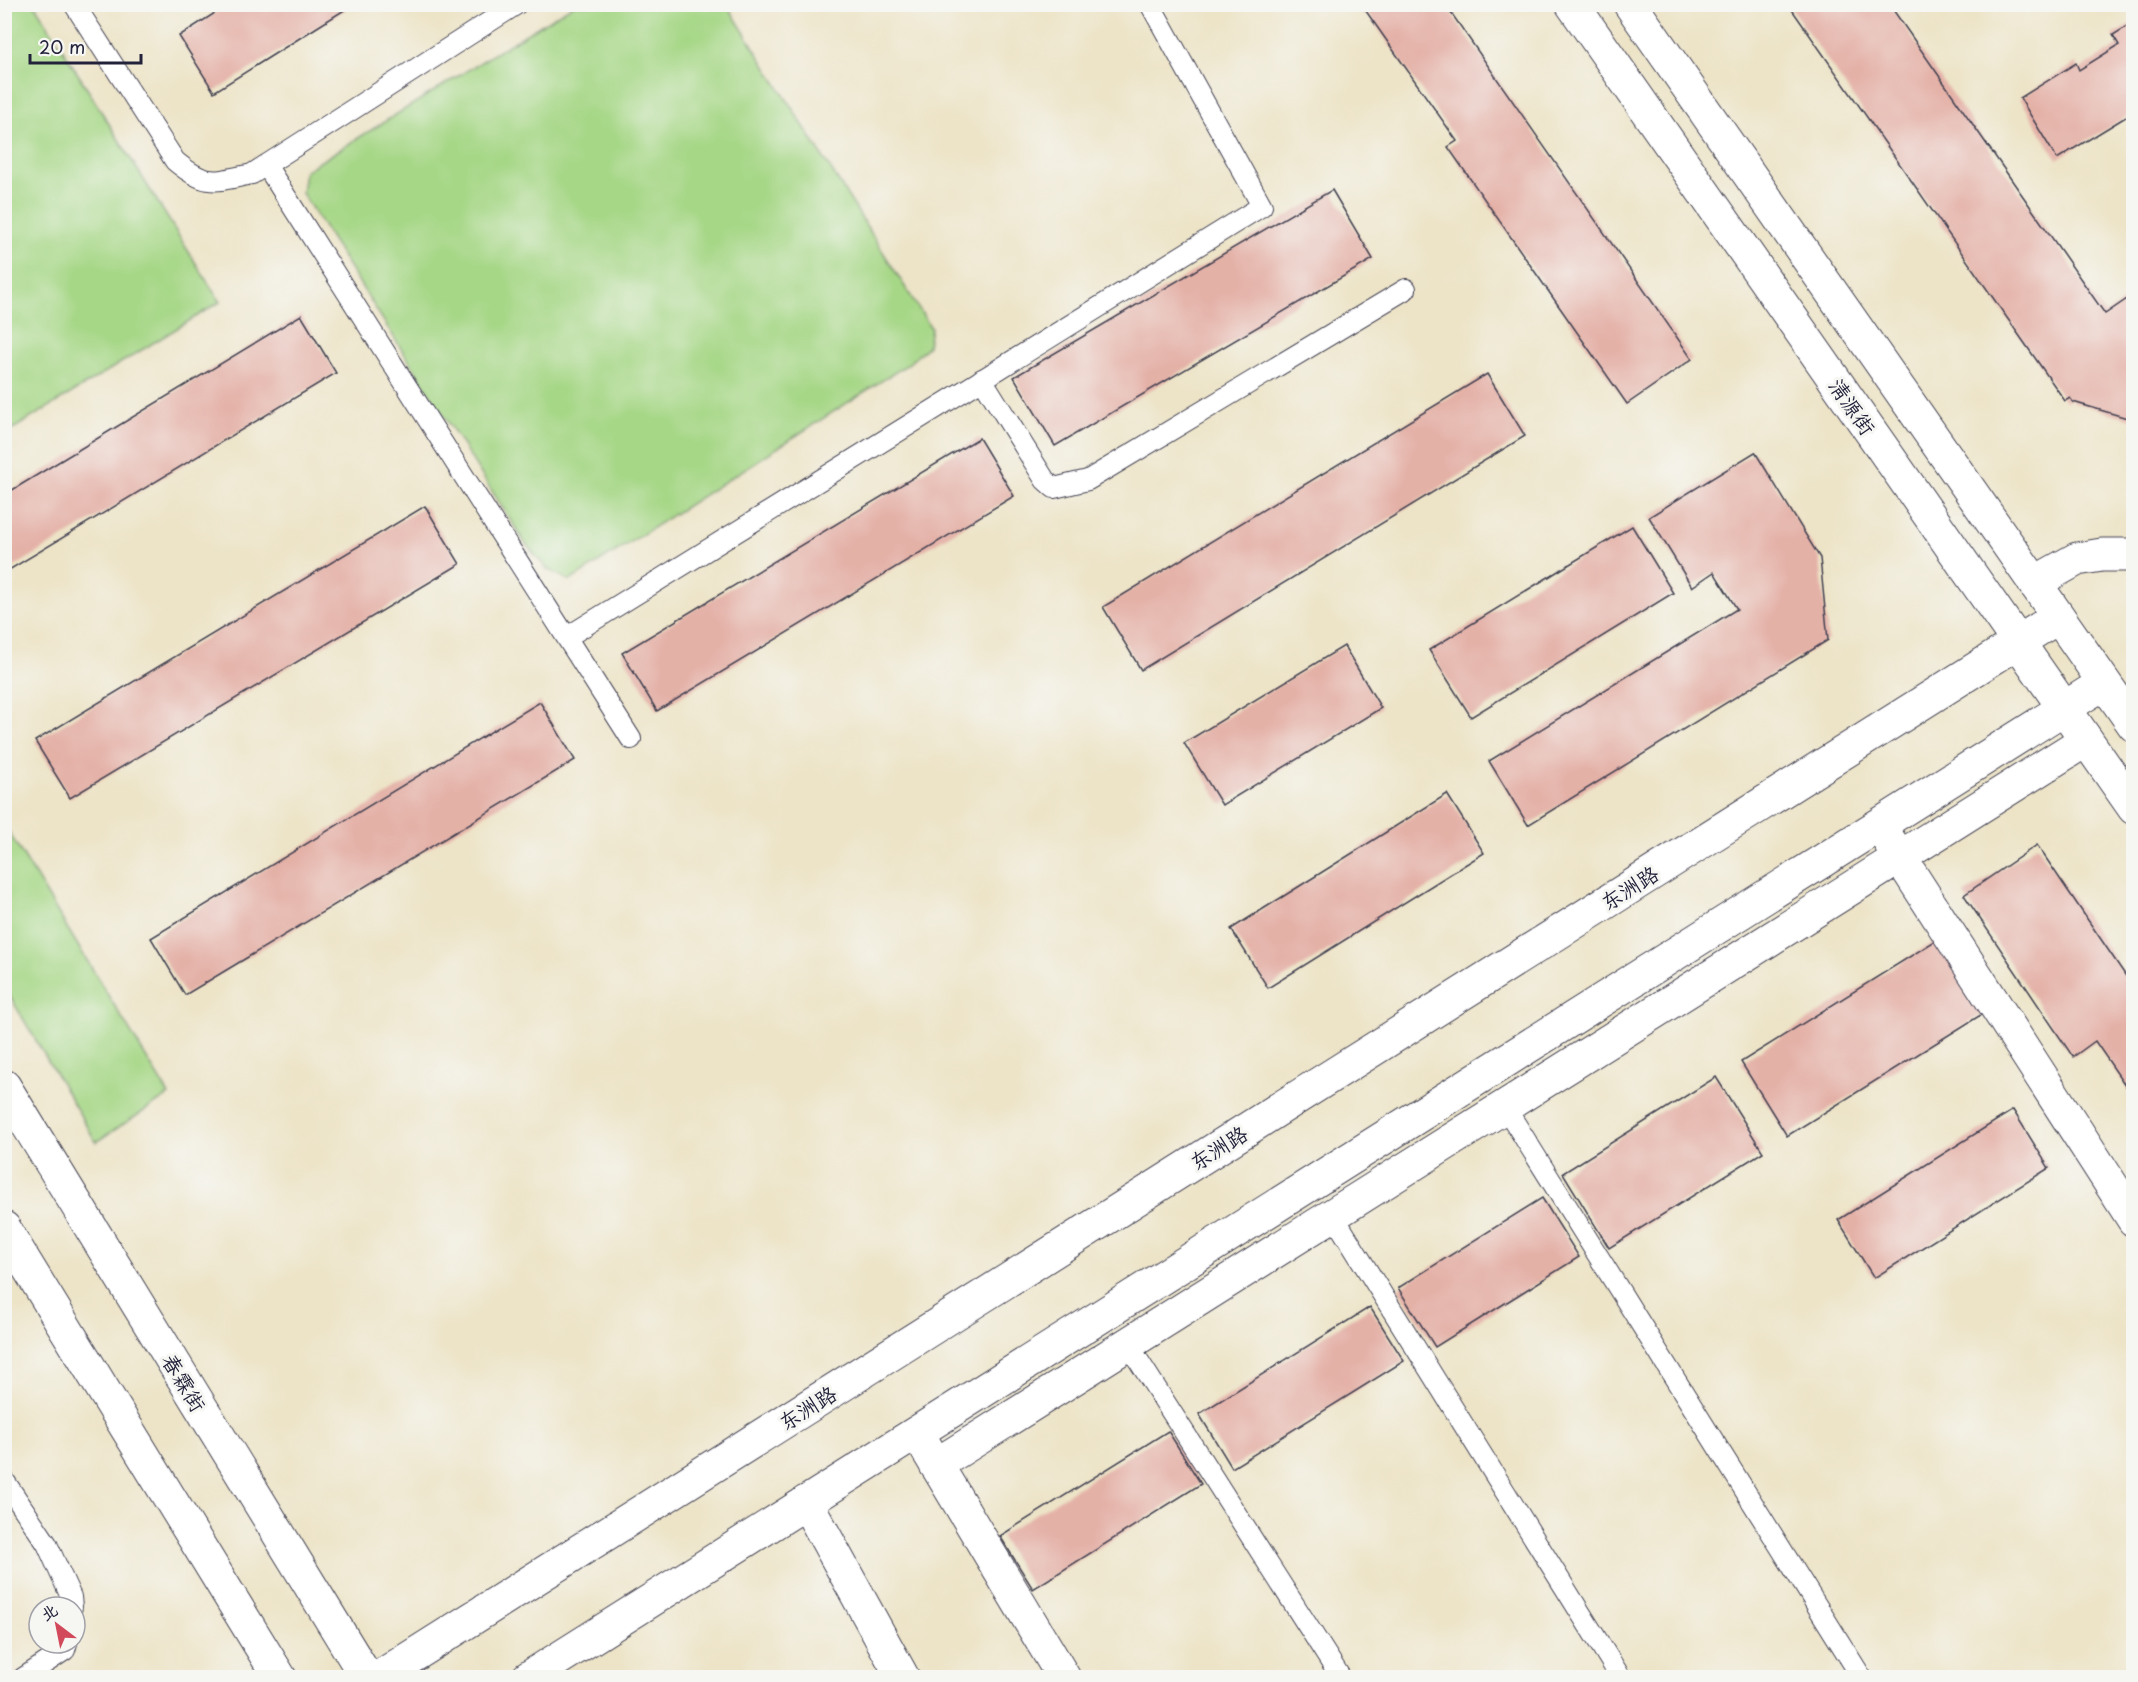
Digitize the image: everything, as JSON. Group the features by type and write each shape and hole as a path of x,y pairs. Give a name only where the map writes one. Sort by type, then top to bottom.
{"street":[{"name":"清源街","path":"1572,4 2133,808"},
{"path":"1630,4 2133,725"},
{"path":"2034,583 2077,559 2102,555 2133,555"},
{"name":"东洲路","path":"378,1677 2058,617"},
{"path":"528,1677 2104,683"},
{"path":"936,1465 2086,740"},
{"path":"1879,825 2133,1220"},
{"name":"春霖街","path":"4,1086 367,1677"},
{"path":"4,1228 280,1677"},
{"path":"917,1432 1064,1677"},
{"path":"806,1502 903,1677"}],"lane":[{"path":"74,4 175,161 194,177 215,182 252,174 518,4"},
{"path":"567,637 1262,206 1150,4"},
{"path":"266,165 631,739"},
{"path":"982,379 1045,480 1054,488 1088,480 1406,289"},
{"path":"1505,1107 1862,1677"},
{"path":"1333,1215 1622,1677"},
{"path":"1128,1344 1341,1677"},
{"path":"4,1480 47,1544 70,1595"},
{"path":"22,1677 57,1655"}],"green space":[{"path":"5,4 35,5 220,302 5,434"},
{"path":"573,5 727,5 931,328 928,346 908,364 570,581 547,569 525,543 302,193 305,171"},
{"path":"5,826 169,1095 96,1142 5,988"}],"building":[{"path":"229,4 354,4 214,92 179,36"},
{"path":"1361,4 1445,4 1692,359 1627,404 1448,147 1457,141"},
{"path":"1788,4 1889,4 2105,314 2130,297 2134,302 2134,420 2073,402 2070,398 2065,401"},
{"path":"2134,22 2134,112 2057,159 2020,98 2076,63 2079,70 2119,45 2113,35"},
{"path":"1332,190 1373,259 1055,446 1014,377"},
{"path":"301,315 336,373 4,573 4,495"},
{"path":"1487,374 1525,436 1141,670 1103,607"},
{"path":"979,438 1014,496 657,711 622,653"},
{"path":"1755,452 1820,558 1828,640 1528,825 1489,761 1737,609 1714,572 1692,587 1649,517"},
{"path":"425,506 460,564 70,798 35,741"},
{"path":"1632,526 1673,593 1471,717 1429,650"},
{"path":"1344,646 1381,708 1222,805 1184,743"},
{"path":"540,702 575,760 185,995 151,938"},
{"path":"1447,794 1484,853 1268,988 1231,929"},
{"path":"2037,845 2134,988 2134,1098 2095,1041 2073,1057 1964,895"},
{"path":"1938,939 1984,1013 1787,1136 1741,1062"},
{"path":"1716,1077 1763,1152 1609,1248 1563,1173"},
{"path":"2013,1110 2049,1168 1874,1278 1838,1220"},
{"path":"1542,1198 1579,1257 1435,1347 1398,1288"},
{"path":"1370,1307 1404,1361 1232,1468 1199,1414"},
{"path":"1168,1431 1201,1484 1033,1589 1000,1536"}]}
